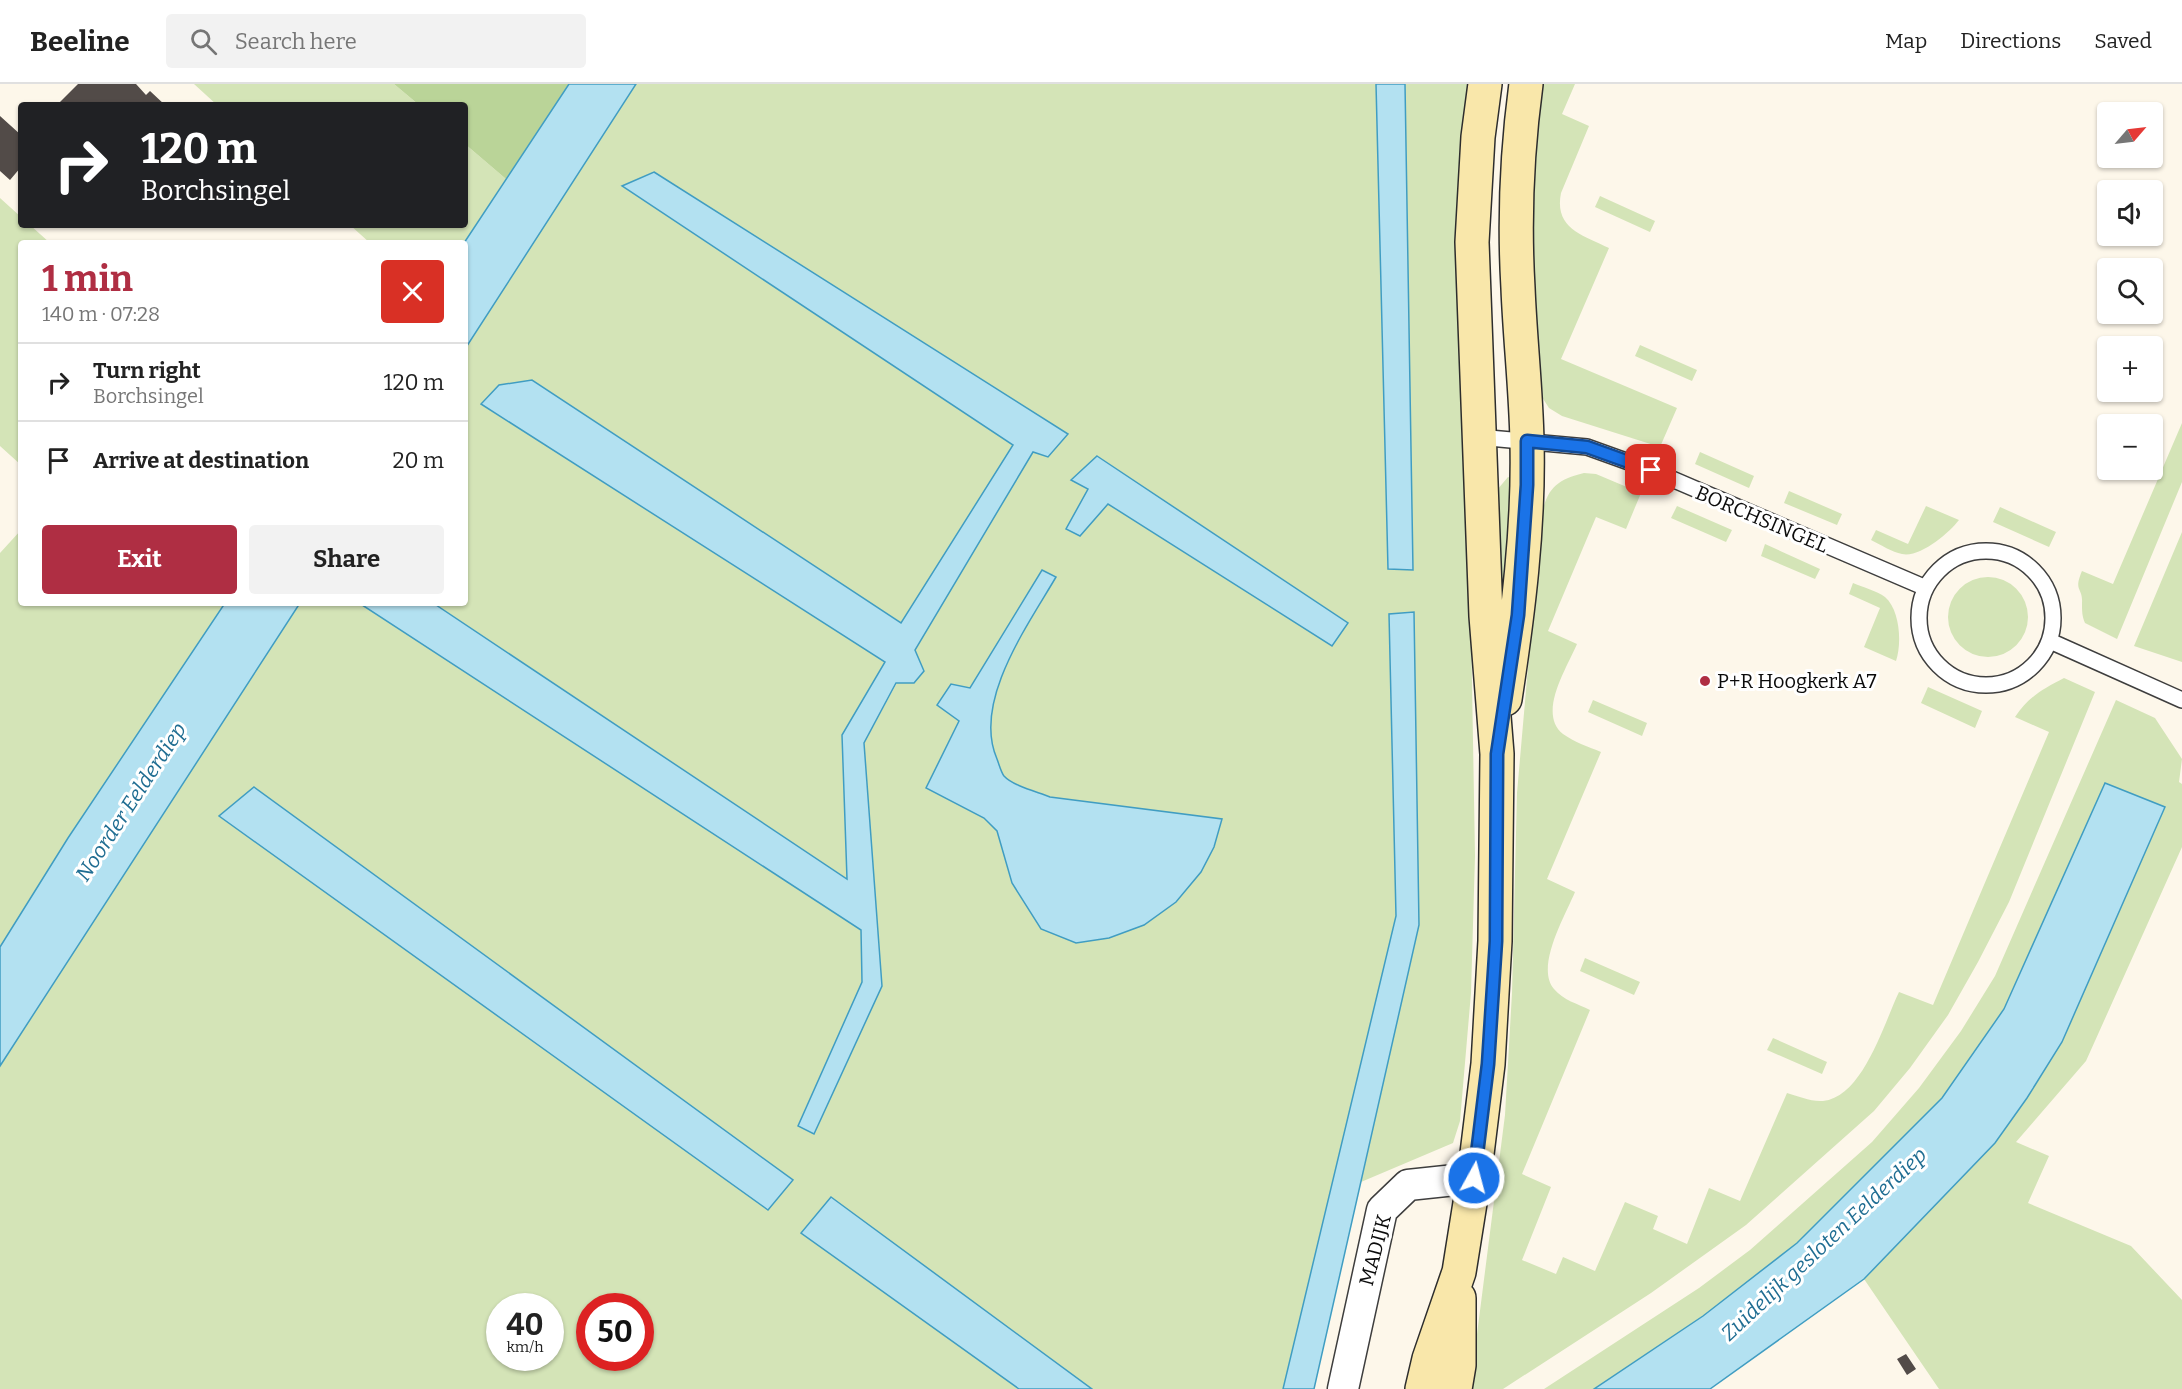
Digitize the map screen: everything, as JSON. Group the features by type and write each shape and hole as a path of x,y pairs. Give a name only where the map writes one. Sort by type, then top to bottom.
{"main road":[{"path":"1455,1389 1459,1365 1459,1272 1474,1178 1488,1064 1496,941 1497,754 1486,616 1472,242 1478,137 1485,84"},
{"path":"1497,754 1518,615 1527,485 1527,441 1518,285 1518,177 1526,84"},
{"path":"1422,1389 1429,1359 1459,1272"}],"street":[{"name":"MADIJK","path":"1343,1389 1382,1210 1408,1185 1474,1178"}],"lane":[{"name":"BORCHSINGEL","path":"1479,437 1587,447 1651,470 1926,588"},
{"path":"1975,551 1995,551 2014,557 2031,568 2047,591 2051,602 2054,622 2049,641 2040,659 2016,678 1987,686 1968,683 1949,675 1934,661 1924,645 1918,625 1920,604 1926,588 1939,569 1955,558 1975,551"},
{"path":"2049,641 2182,700"}],"green space":[{"path":"194,84 394,84 415,102 214,102"},
{"path":"394,84 569,84 506,179 468,147 468,102 415,102"},
{"path":"636,84 1376,84 1388,569 1413,570 1405,84 1471,84 1469,509 1475,856 1471,993 1460,1121 1453,1143 1361,1182 1419,925 1389,614 1396,916 1283,1389 1092,1389 831,1198 801,1233 1019,1389 0,1389 0,1066 298,606 364,606 861,930 862,982 798,1125 814,1134 882,986 864,743 915,650 1033,452 1048,457 654,172 622,186 1013,445 901,623 532,380 481,404 885,662 842,735 847,880 437,606 468,606 468,344","holes":["1097,456 1347,623 1332,645 1108,504 1080,536 1066,529 1089,489 1072,480","1042,570 1056,577 1006,665 997,689 992,713 991,737 1004,776 1013,783 1050,797 1222,819 1210,854 1194,880 1173,903 1144,925 1006,856 998,831 984,818 926,788 959,721 937,705 951,684 970,688"]},
{"path":"1538,84 1575,84 1562,114 1589,126 1561,193 1562,215 1572,229 1609,248 1561,359 1677,408 1660,447 1562,416 1549,408 1540,394 1531,285 1531,219"},
{"path":"468,147 506,179 466,240 367,240 353,228 468,228"},
{"path":"1600,196 1655,221 1650,232 1595,207"},
{"path":"0,198 18,214 18,228 33,228 47,240 18,240 18,462 0,446"},
{"path":"1640,345 1697,370 1692,381 1635,356"},
{"path":"2182,423 2182,482 2117,639 2085,623 2078,586 2079,578 2082,571 2113,584 2158,480 2163,480 2163,467"},
{"path":"1700,452 1754,476 1749,488 1695,464"},
{"path":"1584,473 1596,474 1641,493 1626,529 1596,517 1548,631 1577,644 1556,690 1553,714 1556,725 1567,737 1601,752 1547,879 1575,892 1554,941 1548,968 1549,980 1562,996 1590,1010 1522,1174 1551,1187 1522,1260 1556,1274 1563,1257 1595,1271 1625,1202 1658,1216 1653,1229 1687,1244 1709,1188 1740,1201 1787,1093 1809,1100 1823,1101 1837,1096 1850,1087 1870,1057 1899,992 1933,1005 2049,732 2015,717 2036,694 2064,678 2095,692 2009,902 1978,962 1948,1015 1910,1068 1874,1111 1746,1225 1651,1293 1503,1389 1470,1389 1505,1115 1512,993 1517,793 1541,519 1546,501 1553,488 1566,479"},
{"path":"1508,477 1512,478 1510,576 1497,621 1497,490"},
{"path":"1789,491 1842,514 1837,525 1784,503"},
{"path":"1677,506 1732,530 1726,542 1671,518"},
{"path":"1926,506 1959,520 1934,543 1909,554 1894,552 1871,540 1876,530 1908,544"},
{"path":"2000,507 2056,532 2049,547 1993,522"},
{"path":"2182,532 2182,662 2134,646"},
{"path":"18,533 18,606 223,606 68,838 0,947 0,553"},
{"path":"1765,544 1820,569 1815,579 1761,556"},
{"path":"1988,577 2003,580 2016,589 2025,602 2028,617 2025,632 2016,645 2003,654 1988,657 1973,654 1960,645 1951,632 1948,617 1951,602 1960,589 1973,580"},
{"path":"1853,583 1882,595 1894,610 1899,636 1896,661 1864,647 1880,608 1849,594"},
{"path":"1928,687 1982,711 1975,728 1921,703"},
{"path":"1593,700 1647,723 1642,736 1588,712"},
{"path":"2116,700 2155,718 2182,759 2179,782 2182,784 2182,847 2086,1061 2016,1142 2049,1156 2028,1203 2131,1246 2182,1300 2182,1389 1939,1389 1864,1279 1995,1143 2062,1042 2165,807 2105,784 2004,1009 1942,1098 1797,1243 1703,1316 1594,1389 1544,1389 1699,1288 1750,1250 1872,1142 1919,1088 1961,1031 1995,976"},
{"path":"1585,958 1640,982 1634,995 1580,971"},
{"path":"1773,1038 1827,1062 1822,1074 1767,1050"}],"water":[{"path":"569,84 636,84 468,344 468,240 466,240"},
{"path":"1376,84 1405,84 1413,570 1388,569"},
{"path":"654,172 1068,434 1048,457 1033,452 915,650 924,671 914,683 896,683 864,743 882,986 814,1134 798,1126 862,982 861,930 364,606 438,606 847,879 842,735 885,662 481,404 499,385 532,380 901,623 1013,445 622,186"},
{"path":"1097,456 1348,623 1332,646 1108,504 1080,536 1066,529 1088,489 1071,480"},
{"path":"1042,570 1056,577 1018,641 997,689 992,713 991,737 1004,776 1019,786 1050,797 1222,819 1214,847 1201,872 1176,902 1144,925 1109,938 1076,943 1041,929 1012,883 997,831 984,818 926,788 959,721 937,705 951,684 970,688"},
{"name":"Noorder Eelderdiep","path":"223,606 298,606 0,1066 0,947 68,838"},
{"path":"1414,612 1419,925 1314,1389 1283,1389 1396,916 1389,614"},
{"name":"Zuidelijk gesloten Eelderdiep","path":"2105,783 2165,807 2062,1042 1995,1143 1864,1279 1710,1389 1594,1389 1703,1316 1797,1243 1942,1098 2004,1009"},
{"path":"254,787 793,1180 768,1210 219,816"},
{"path":"831,1197 1092,1389 1019,1389 801,1233"}],"building":[{"path":"78,84 136,84 146,95 150,91 162,102 60,102"},
{"path":"0,116 18,132 18,171 10,180 0,171"},
{"path":"1906,1354 1916,1369 1907,1375 1897,1359"}],"place":[{"name":"P+R Hoogkerk A7","path":"1705,681"}],"route":[{"path":"1474,1178 1488,1064 1496,941 1497,754 1518,615 1527,485 1527,441 1587,447 1651,470"}]}
